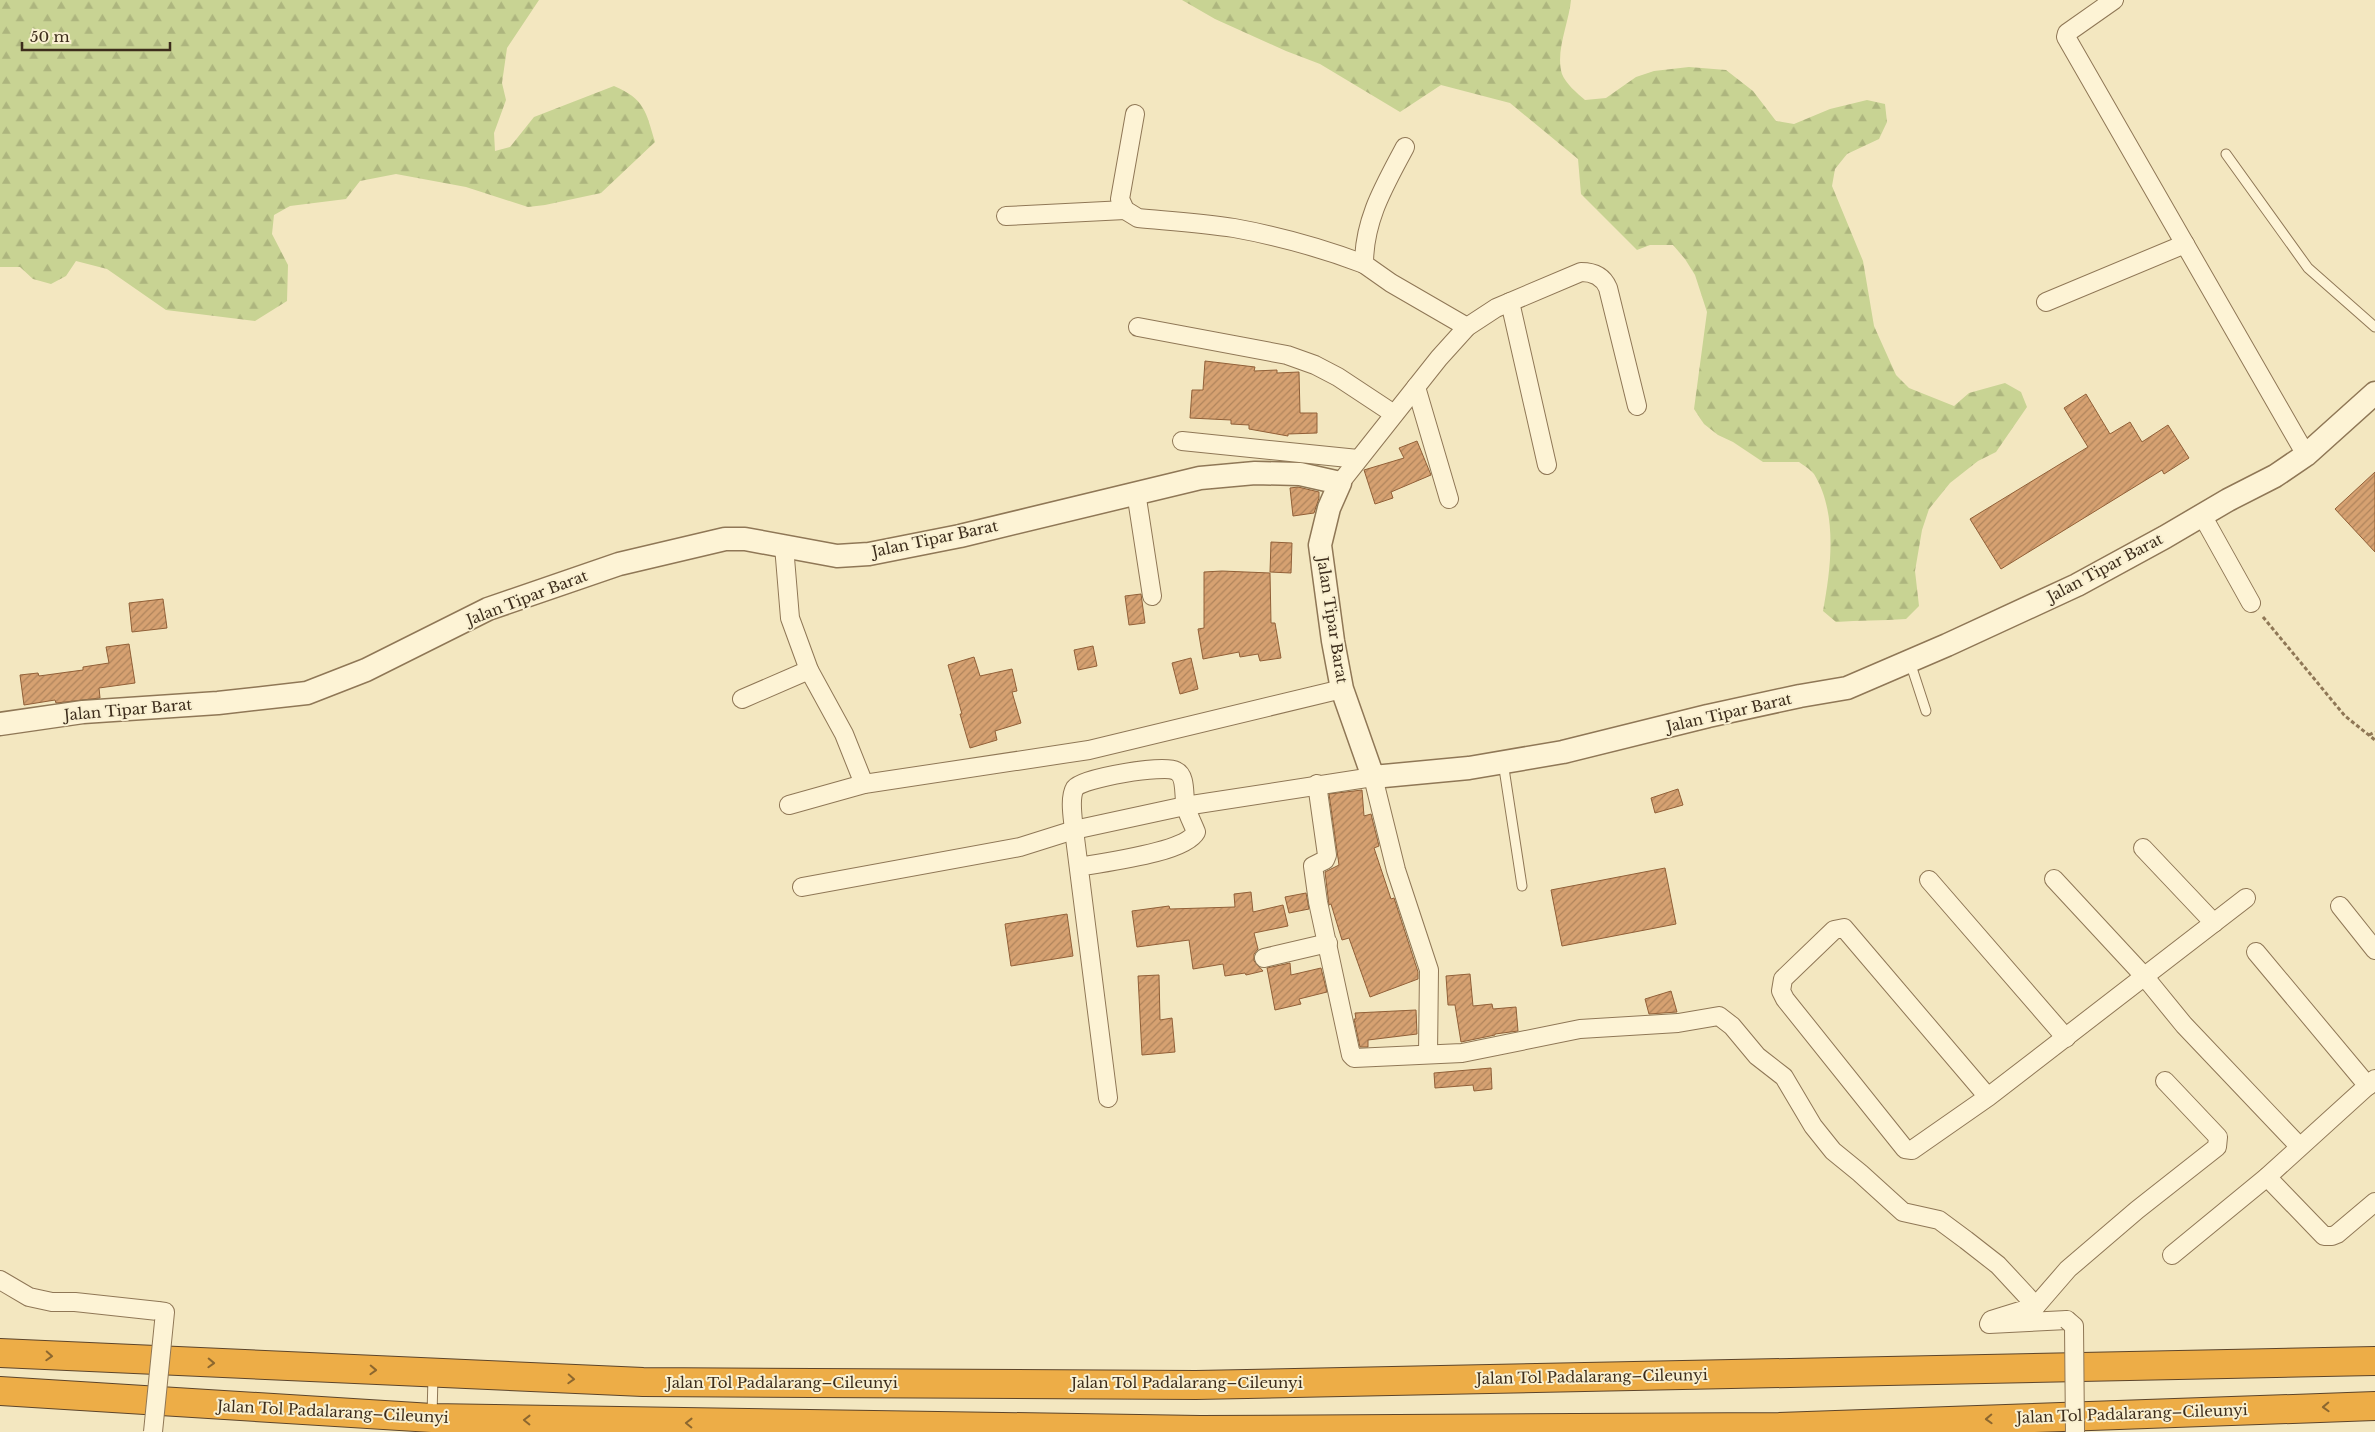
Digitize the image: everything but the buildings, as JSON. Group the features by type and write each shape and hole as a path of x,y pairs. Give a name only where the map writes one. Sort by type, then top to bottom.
{"highway":[{"name":"Jalan Tol Padalarang–Cileunyi","path":"0,1353 643,1382 1196,1385 2375,1361"},
{"name":"Jalan Tol Padalarang–Cileunyi","path":"0,1391 432,1418 1200,1430 1769,1427 2375,1406"}],"street":[{"path":"2114,0 2067,33 2066,37 2306,455"},
{"path":"1136,114 1120,200 1125,210 1138,218 1233,228 1274,236 1330,251 1364,264 1391,283 1467,327"},
{"path":"1364,264 1364,238 1370,219 1405,147"},
{"path":"1006,216 1125,210"},
{"path":"2046,302 2185,244"},
{"path":"1340,482 1467,327 1496,308 1581,272 1589,272 1605,281 1637,406"},
{"path":"1510,302 1547,465"},
{"path":"1138,327 1287,355 1315,365 1338,377 1394,414"},
{"path":"1416,387 1449,499"},
{"name":"Jalan Tipar Barat","path":"0,724 83,712 228,702 307,692 366,670 488,609 619,564 725,539 745,540 836,556 869,554 960,536 1200,478 1255,473 1300,474 1340,482 1329,508 1320,545 1333,641 1342,689 1374,777 1469,768 1564,752 1708,716 1847,688 2077,584 2275,476 2306,455 2375,393"},
{"path":"1182,441 1358,459"},
{"path":"1136,492 1152,596"},
{"path":"2202,515 2251,603"},
{"path":"784,546 790,618 809,670 844,734 864,784"},
{"path":"742,699 809,670"},
{"path":"789,805 864,784 1089,750 1342,689"},
{"path":"1079,867 1170,850 1188,842 1196,832 1185,806 1180,774 1176,770 1166,768 1086,781 1076,788 1072,794 1074,830 1108,1098"},
{"path":"802,887 1020,847 1074,830 1185,806 1317,784 1374,777 1396,870 1431,979 1428,1054"},
{"path":"1317,784 1327,855 1325,860 1313,866 1318,902 1341,1012 1351,1055 1354,1058 1462,1052 1501,1046 1580,1029 1678,1023 1719,1016 1732,1026 1757,1056 1784,1077 1812,1126 1833,1151 1860,1172 1903,1212 1940,1220 1998,1265 2036,1306"},
{"path":"2143,848 2214,923"},
{"path":"2054,879 2144,976 2184,1025 2299,1146"},
{"path":"1929,880 2066,1038"},
{"path":"1988,1097 1844,928 1834,930 1783,979 1781,990 1785,999 1905,1149 1912,1150 1918,1148 1988,1097 2246,898"},
{"path":"2340,906 2375,950"},
{"path":"1264,958 1328,943"},
{"path":"2172,1255 2267,1177 2299,1146 2371,1083 2256,952"},
{"path":"2075,1432 2074,1326 2067,1320 1990,1324 1991,1320 2036,1306 2068,1269 2137,1210 2217,1147 2218,1137 2165,1080"},
{"path":"2267,1177 2324,1236 2337,1234 2375,1202"},
{"path":"0,1280 29,1297 52,1302 76,1302 165,1312 152,1432"}],"lane":[{"path":"2226,154 2308,268 2375,328"},
{"path":"1910,661 1926,711"},
{"path":"1503,762 1522,886"},
{"path":"432,1418 433,1373"}],"path":[{"path":"2251,603 2345,716 2375,740"},
{"path":"2369,735 2375,732"}],"green space":[{"path":"0,0 539,0 507,48 502,83 506,100 494,133 495,151 510,147 534,117 614,86 632,96 643,108 655,142 601,193 545,205 528,207 466,187 396,174 360,181 346,199 290,206 274,215 272,234 288,265 287,301 255,321 166,310 107,269 76,261 66,276 51,284 33,279 20,267 0,267"},
{"path":"1182,0 1571,0 1561,47 1560,65 1566,81 1585,100 1606,98 1636,77 1654,71 1689,67 1726,70 1753,91 1776,121 1794,124 1830,109 1867,100 1885,104 1887,122 1879,139 1847,154 1835,169 1832,186 1863,261 1874,326 1896,375 1909,388 1954,406 1969,393 2005,383 2021,392 2027,407 1996,452 1978,461 1950,483 1929,509 1922,530 1915,571 1919,606 1906,619 1897,620 1836,622 1823,611 1830,559 1830,523 1822,489 1814,474 1799,462 1763,462 1733,442 1718,435 1704,424 1694,409 1707,312 1695,275 1673,245 1650,245 1637,250 1581,194 1578,159 1510,103 1441,85 1400,112 1320,64 1215,19"}]}
